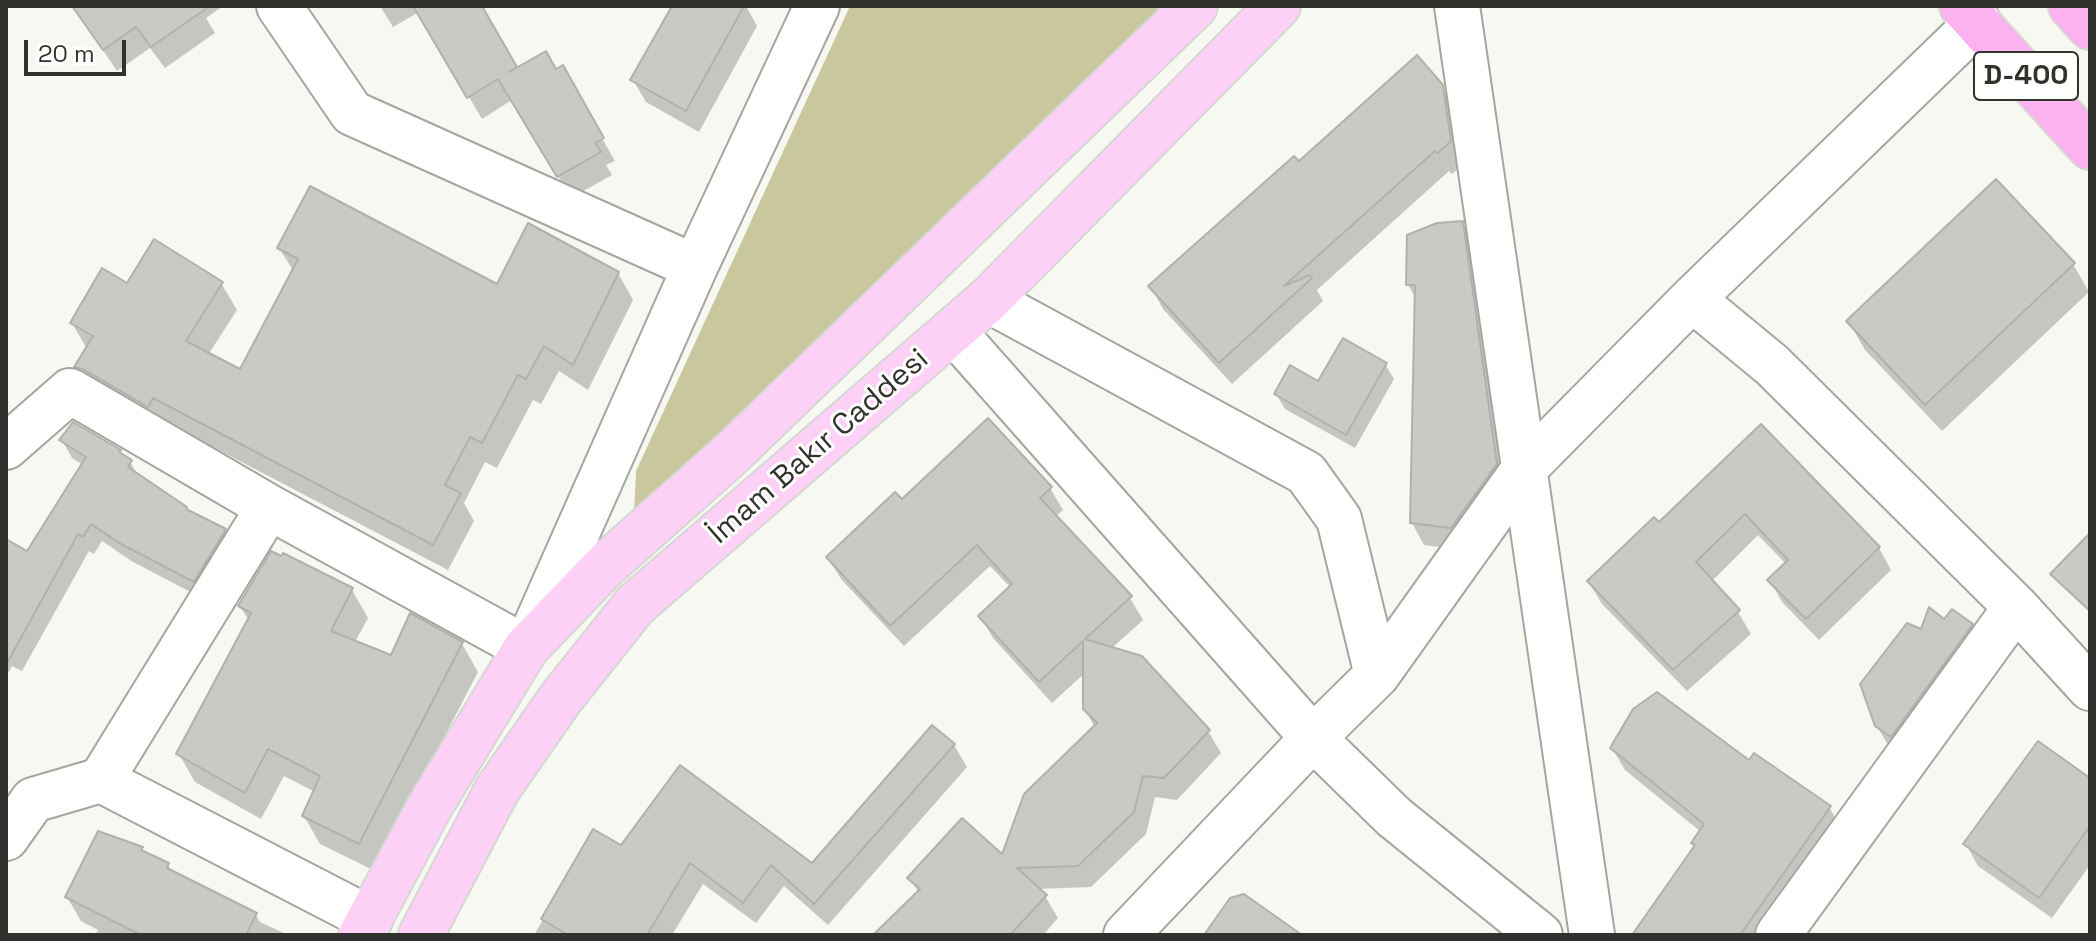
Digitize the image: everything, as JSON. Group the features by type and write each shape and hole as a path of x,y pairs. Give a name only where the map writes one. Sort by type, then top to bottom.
{"highway":[{"name":"D-400","path":"2071,6 2090,27"},
{"name":"D-400","path":"1970,14 2090,147"}],"main road":[{"path":"366,927 429,808 526,648 605,566 730,455 1195,6"},
{"name":"İmam Bakır Caddesi","path":"421,935 497,790 561,698 635,605 988,300 1278,6"}],"street":[{"path":"279,6 352,113 695,267"},
{"path":"6,447 70,391 269,507 526,648 695,267 817,6"},
{"path":"1457,6 1592,935"},
{"path":"1126,935 1377,675 1524,469 1970,14"},
{"path":"1692,299 1772,365 2016,607 2090,688"},
{"path":"988,300 1306,473 1339,519 1377,675"},
{"path":"953,331 1313,738 1394,817 1540,935"},
{"path":"101,780 269,507"},
{"path":"1778,935 2016,607"},
{"path":"6,838 20,793 101,780 366,927"}],"shaded area":[{"path":"850,6 1197,6 634,514 636,471"}],"building":[{"path":"72,6 210,6 151,47 136,27 103,50"},
{"path":"413,6 482,6 517,67 509,72 546,51 556,69 563,65 604,138 595,143 601,152 557,177 498,79 467,98"},
{"path":"672,6 744,6 686,111 630,80"},
{"path":"1417,55 1443,85 1451,141 1438,153 1435,151 1284,286 1310,275 1312,278 1219,363 1148,286 1294,156 1299,161"},
{"path":"1996,179 2075,263 1925,405 1846,321"},
{"path":"310,186 497,284 528,223 619,272 573,365 544,346 526,379 518,375 482,443 470,437 445,485 461,493 433,545 153,398 148,407 83,369 74,367 93,336 70,323 102,268 127,283 154,239 223,282 186,341 240,369 298,259 277,248"},
{"path":"1463,221 1497,464 1451,528 1410,523 1415,285 1406,285 1407,235 1437,223"},
{"path":"1343,338 1387,363 1346,435 1274,394 1290,365 1318,381"},
{"path":"988,418 1052,487 1040,498 1132,596 1085,639 1142,656 1210,730 1164,778 1143,776 1134,812 1078,866 1017,868 1047,895 1010,935 873,935 920,889 907,878 962,818 1002,854 1024,794 1097,723 1083,709 1083,641 1039,682 978,616 1012,584 977,545 890,626 826,557 895,492 902,499"},
{"path":"73,422 121,450 119,452 132,460 128,467 186,509 226,529 194,582 121,544 91,524 83,537 78,534 6,665 6,539 27,551 86,457 59,440"},
{"path":"1761,424 1880,547 1806,619 1767,580 1788,560 1745,514 1696,562 1740,610 1673,670 1587,581 1654,517 1659,522"},
{"path":"2090,533 2090,611 2050,574"},
{"path":"271,551 281,556 283,553 353,588 331,631 391,655 410,613 463,642 359,844 302,816 320,776 268,749 245,793 176,754 251,613 238,606"},
{"path":"1929,607 1944,619 1952,609 1973,624 1891,737 1875,726 1860,684 1907,623 1921,629"},
{"path":"1657,692 1749,760 1754,753 1831,806 1740,935 1632,935 1695,845 1691,843 1704,824 1610,748 1633,709"},
{"path":"932,725 955,744 814,904 771,865 743,903 690,863 647,935 568,935 541,919 593,829 621,845 680,765 812,863"},
{"path":"2038,741 2090,778 2090,826 2039,898 1963,844"},
{"path":"98,831 143,847 141,850 169,863 167,868 257,913 246,935 141,935 65,897"},
{"path":"1244,894 1302,935 1204,935 1230,898"}]}
